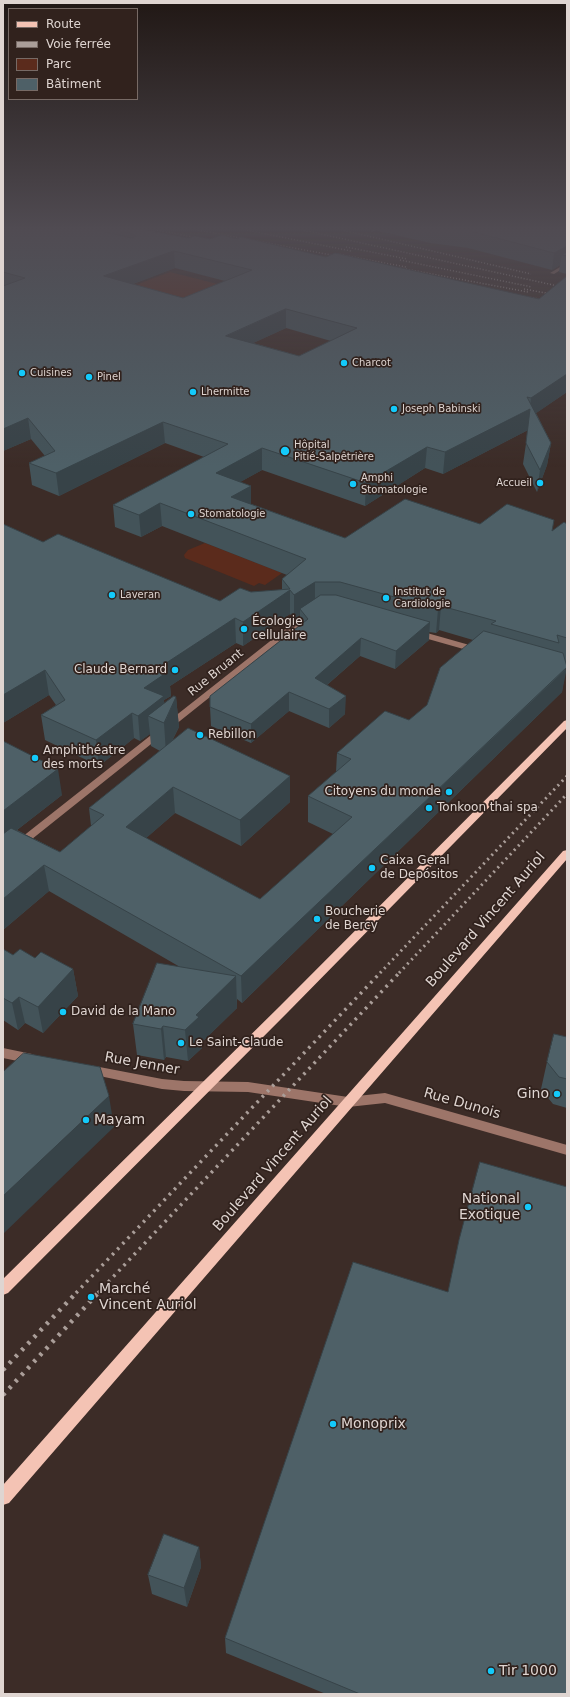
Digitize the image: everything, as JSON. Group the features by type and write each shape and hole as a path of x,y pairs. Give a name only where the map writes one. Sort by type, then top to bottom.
{"main road":[{"path":"3,1288 567,723"},
{"name":"Boulevard Vincent Auriol","path":"3,1496 567,853"}],"street":[{"name":"Rue Bruant","path":"3,858 306,616 318,609"},
{"path":"410,631 485,652"},
{"path":"3,1053 45,1061"},
{"name":"Rue Jenner","path":"76,1067 162,1084 184,1086 248,1086 348,1102"},
{"name":"Rue Dunois","path":"348,1102 385,1098 567,1150"}],"green space":[{"path":"162,308 197,308 183,314"},
{"path":"205,543 282,573 265,585 259,583 254,586 185,558 184,555 188,550"}],"building":[{"path":"3,308 567,308 567,374 531,398 527,397 551,443 540,470 526,443 530,409 445,452 427,447 366,483 262,448 216,473 251,486 231,497 345,538 405,499 480,524 507,504 554,520 552,531 564,522 567,524 567,638 557,635 559,643 491,624 496,621 441,606 438,609 340,582 315,582 294,595 290,590 243,622 235,618 160,667 169,671 144,688 164,696 138,716 132,713 96,740 41,715 65,700 45,670 3,695 3,524 43,542 58,534 220,601 240,588 251,592 290,589 282,579 306,559 160,503 139,515 113,505 228,444 163,422 56,473 29,463 55,451 28,418 3,429","holes":["286,309 357,328 299,356 226,336"]},
{"path":"321,595 336,595 430,622 396,651 361,638 315,678 346,696 329,709 289,692 251,724 210,707 210,696 308,619 300,609"},
{"path":"484,631 563,653 567,667 241,976 44,865 3,899 3,834 11,828 60,852 104,815 89,808 188,728 290,776 240,820 173,787 126,827 260,899 352,817 308,796 351,759 337,753 385,711 409,720 427,705 440,668"},
{"path":"174,696 176,697 164,723 148,716"},
{"path":"3,741 58,769 3,811"},
{"path":"3,949 13,955 20,949 35,958 41,952 73,969 38,1007 19,997 12,1003 3,998"},
{"path":"157,963 236,976 196,1015 199,1017 185,1030 163,1026 161,1029 133,1024"},
{"path":"554,1034 567,1037 567,1079 559,1077 547,1062"},
{"path":"24,1053 100,1067 109,1096 3,1196 3,1072"},
{"path":"480,1162 567,1187 567,1694 360,1694 225,1638 353,1262 448,1292 459,1240"},
{"path":"164,1534 199,1547 184,1588 148,1575"}],"railway":[{"path":"380,973 567,776"},
{"path":"399,973 567,794"},
{"path":"76,1293 381,972"},
{"path":"98,1293 400,972"},
{"path":"3,1370 77,1292"},
{"path":"3,1395 99,1292"}],"place":[{"name":"Charcot","path":"344,363"},
{"name":"Cuisines","path":"22,373"},
{"name":"Pinel","path":"89,377"},
{"name":"Lhermitte","path":"193,392"},
{"name":"Joseph Babinski","path":"394,409"},
{"name":"Hôpital Pitié-Salpêtrière","path":"285,451"},
{"name":"Accueil","path":"540,483"},
{"name":"Amphi Stomatologie","path":"353,484"},
{"name":"Stomatologie","path":"191,514"},
{"name":"Laveran","path":"112,595"},
{"name":"Institut de Cardiologie","path":"386,598"},
{"name":"Écologie cellulaire","path":"244,629"},
{"name":"Claude Bernard","path":"175,670"},
{"name":"Rebillon","path":"200,735"},
{"name":"Amphithéatre des morts","path":"35,758"},
{"name":"Citoyens du monde","path":"449,792"},
{"name":"Tonkoon thai spa","path":"429,808"},
{"name":"Caixa Geral de Depósitos","path":"372,868"},
{"name":"Boucherie de Bercy","path":"317,919"},
{"name":"David de la Mano","path":"63,1012"},
{"name":"Le Saint-Claude","path":"181,1043"},
{"name":"Gino","path":"557,1094"},
{"name":"Mayam","path":"86,1120"},
{"name":"National Exotique","path":"528,1207"},
{"name":"Marché Vincent Auriol","path":"91,1297"},
{"name":"Monoprix","path":"333,1424"},
{"name":"Tir 1000","path":"491,1671"}]}
